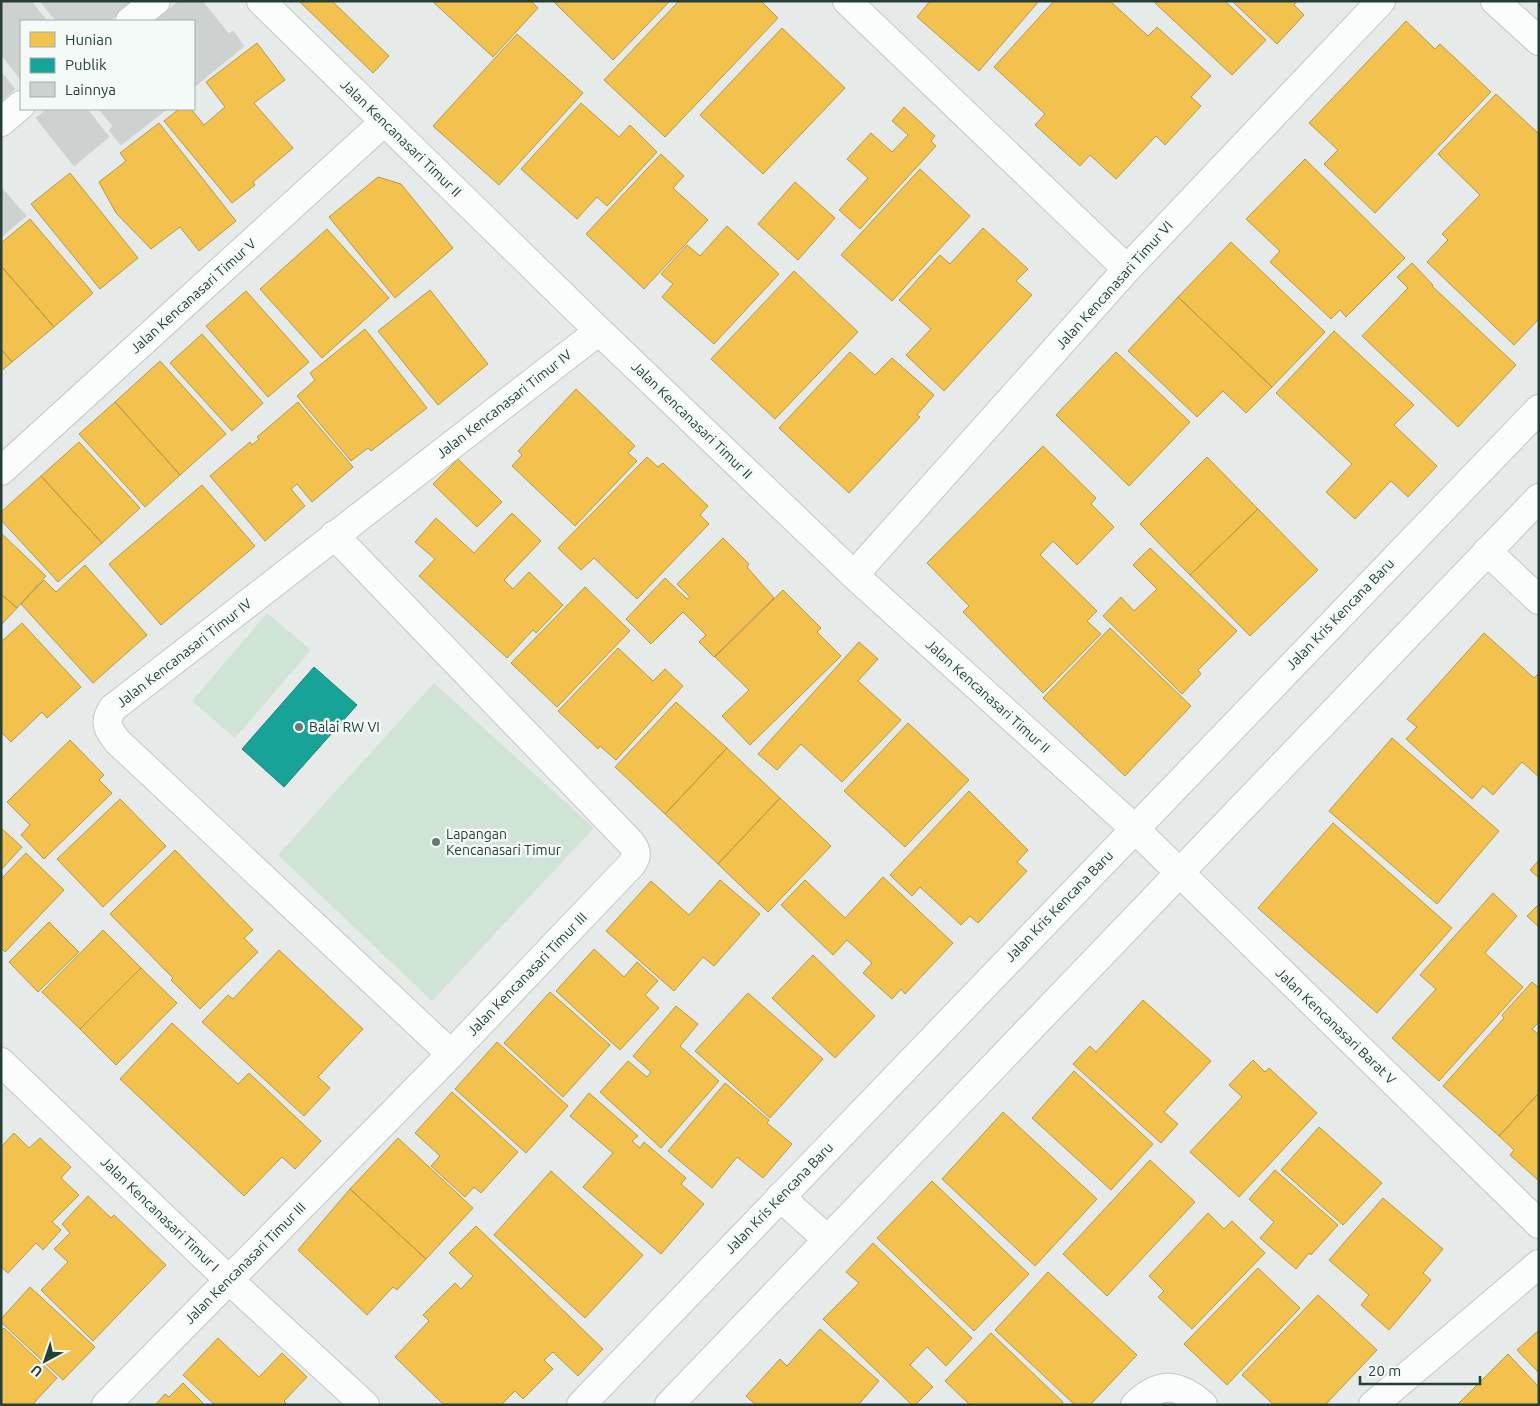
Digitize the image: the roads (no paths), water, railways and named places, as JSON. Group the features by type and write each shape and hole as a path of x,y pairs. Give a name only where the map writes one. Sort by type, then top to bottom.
{"street":[{"path":"131,20 156,1"},
{"name":"Jalan Kencanasari Timur II","path":"261,1 599,331 854,575 1134,828"},
{"path":"847,1 1127,269"},
{"name":"Jalan Kencanasari Timur VI","path":"854,575 1127,269 1381,1"},
{"path":"1495,1 1539,41"},
{"path":"1,122 20,107"},
{"name":"Jalan Kencanasari Timur V","path":"1,471 384,122"},
{"name":"Jalan Kencanasari Timur IV","path":"451,1054 118,742 109,732 108,715 113,708 334,535 599,331"},
{"name":"Jalan Kris Kencana Baru","path":"581,1405 1539,409"},
{"path":"669,1405 1539,498"},
{"name":"Jalan Kencanasari Timur III","path":"106,1405 451,1054 635,859 636,849 334,535"},
{"path":"1487,551 1539,600"},
{"name":"Jalan Kencanasari Barat V","path":"1134,828 1539,1224"},
{"name":"Jalan Kencanasari Timur I","path":"4,1072 365,1405"},
{"path":"780,1197 827,1239"},
{"path":"1373,1405 1539,1264"},
{"path":"1135,1405 1162,1388 1174,1387 1191,1394 1202,1405"}],"place":[{"name":"Balai RW VI","path":"299,727"},
{"name":"Lapangan Kencanasari Timur","path":"436,842"}]}
